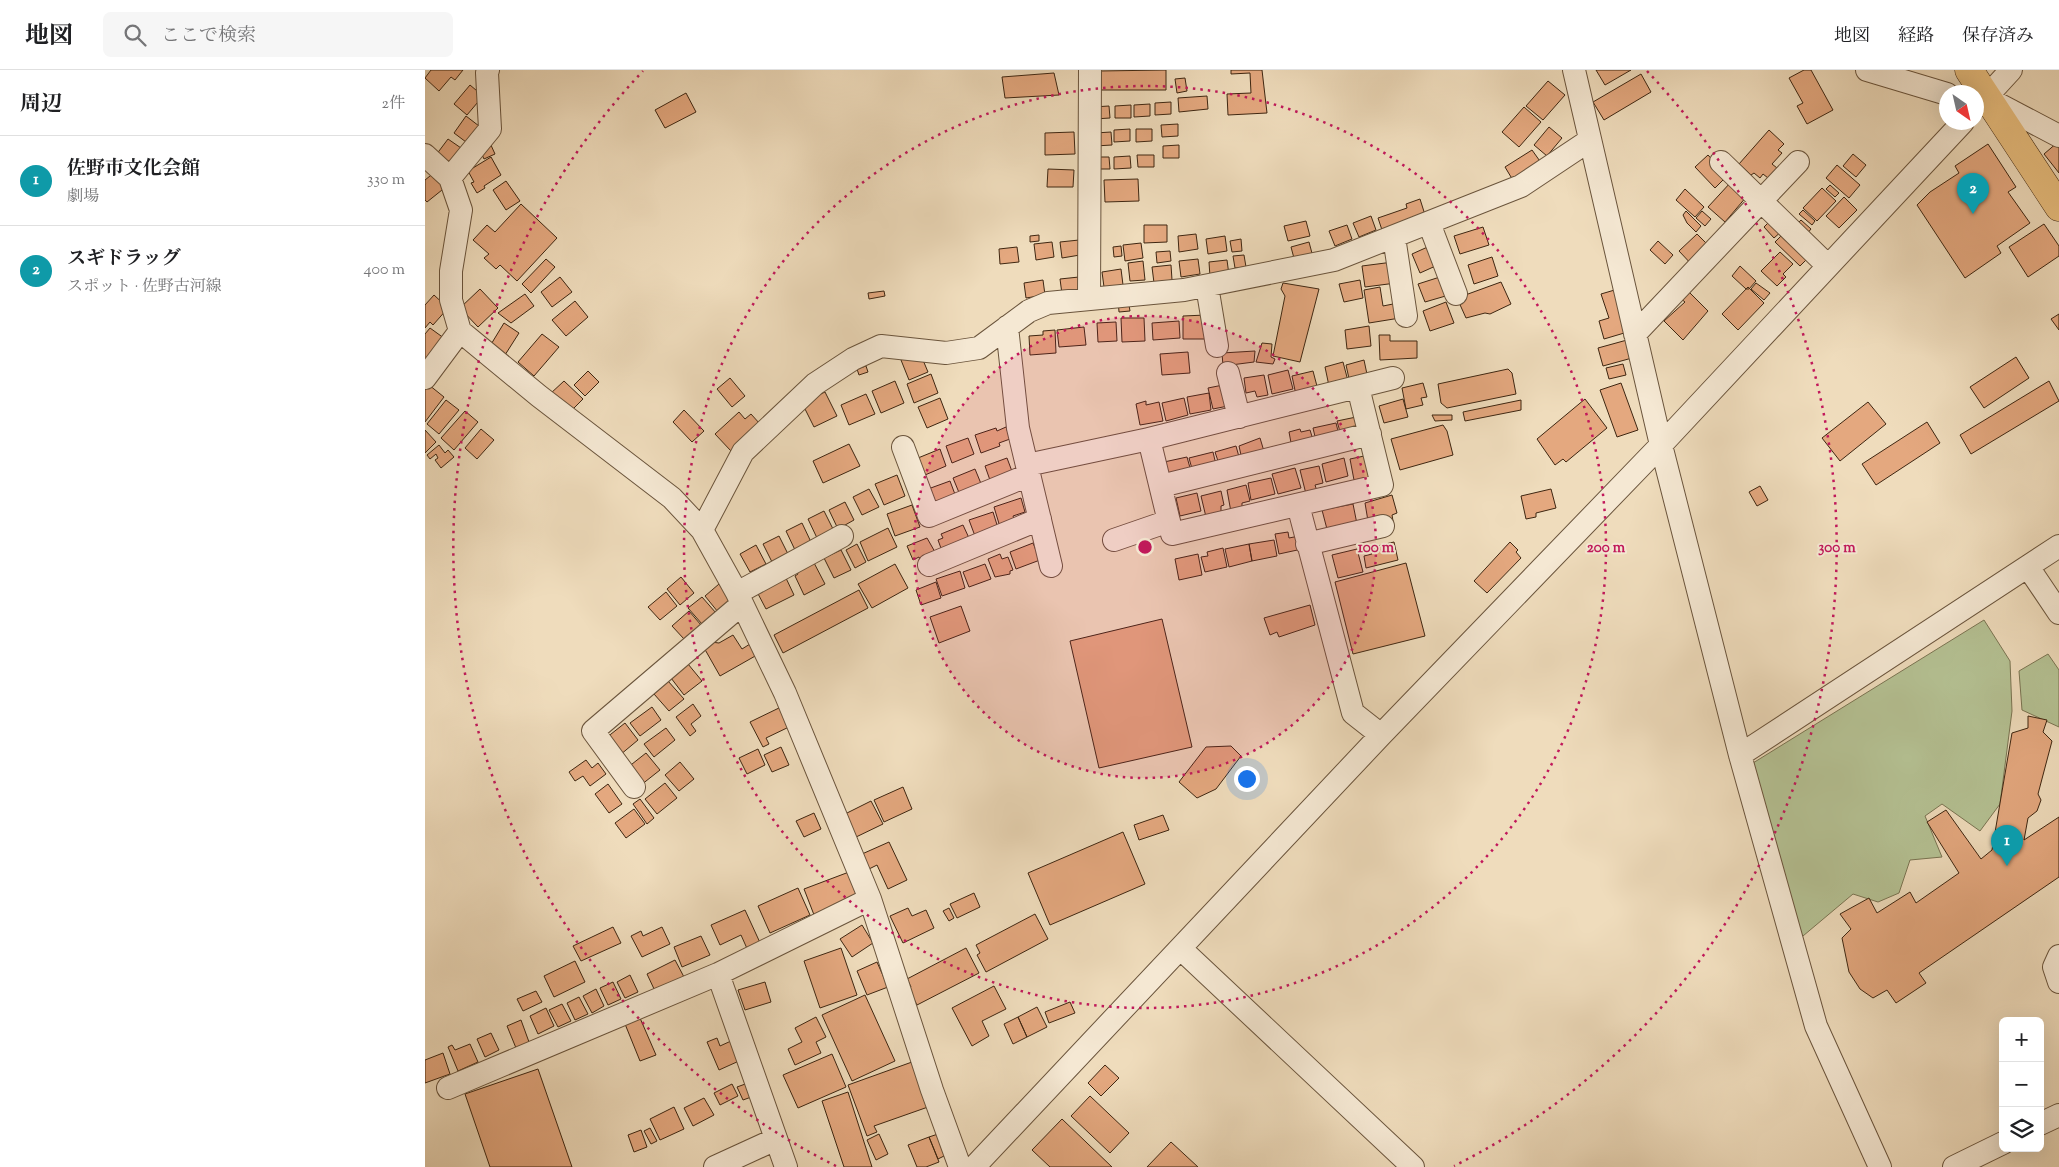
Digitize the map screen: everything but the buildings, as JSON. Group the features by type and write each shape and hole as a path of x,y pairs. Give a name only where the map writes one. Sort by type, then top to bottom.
{"main road":[{"path":"1969,70 1974,85"},
{"path":"1984,105 2059,207"}],"street":[{"path":"450,178 490,129 487,73 489,70"},
{"path":"1089,299 1090,70"},
{"path":"1575,70 1661,445 1740,755 1816,1026 1880,1167"},
{"path":"1867,70 1939,92"},
{"path":"1984,96 2011,70"},
{"path":"1984,102 2059,136"},
{"path":"974,1167 1381,735 1661,445 1956,130"},
{"path":"701,530 743,452 815,384 853,359 881,346 946,353 979,348 1029,311 1048,303 1207,286 1334,260 1521,186 1590,140"},
{"path":"425,154 450,178 461,210 451,271 451,300 460,331 539,396 672,498 701,530 739,599 785,693 870,899 932,1090 960,1167"},
{"path":"1721,162 1828,266"},
{"path":"1635,334 1798,162"},
{"path":"1429,223 1456,294"},
{"path":"1394,237 1406,316"},
{"path":"1207,286 1217,346"},
{"path":"1007,327 1019,428 1051,566"},
{"path":"425,377 460,331"},
{"path":"1228,373 1239,416"},
{"path":"903,447 929,516 1028,470 1393,378"},
{"path":"1149,439 1173,534 1382,484 1358,387"},
{"path":"1161,486 1370,434"},
{"path":"1297,505 1353,713 1381,735"},
{"path":"929,565 1040,519"},
{"path":"1114,540 1169,521"},
{"path":"1307,544 1383,526"},
{"path":"634,787 593,730 739,599 842,536"},
{"path":"1740,755 2059,546"},
{"path":"2028,567 2059,613"},
{"path":"448,1088 718,974 870,899"},
{"path":"1181,949 1413,1167"},
{"path":"2059,956 2054,967 2059,982"},
{"path":"718,974 786,1167"},
{"path":"2044,1122 2059,1115"},
{"path":"715,1167 776,1139"},
{"path":"1954,1167 1999,1145"}],"green space":[{"path":"1984,620 2010,661 2012,711 2000,804 1980,831 1942,804 1925,816 1942,857 1910,860 1899,893 1878,902 1853,894 1797,941 1753,763"},
{"path":"2048,654 2059,670 2059,727 2022,710 2019,671"}],"place":[{"name":"スギドラッグ","path":"1973,214"},
{"name":"佐野市文化会館","path":"2007,866"}]}
